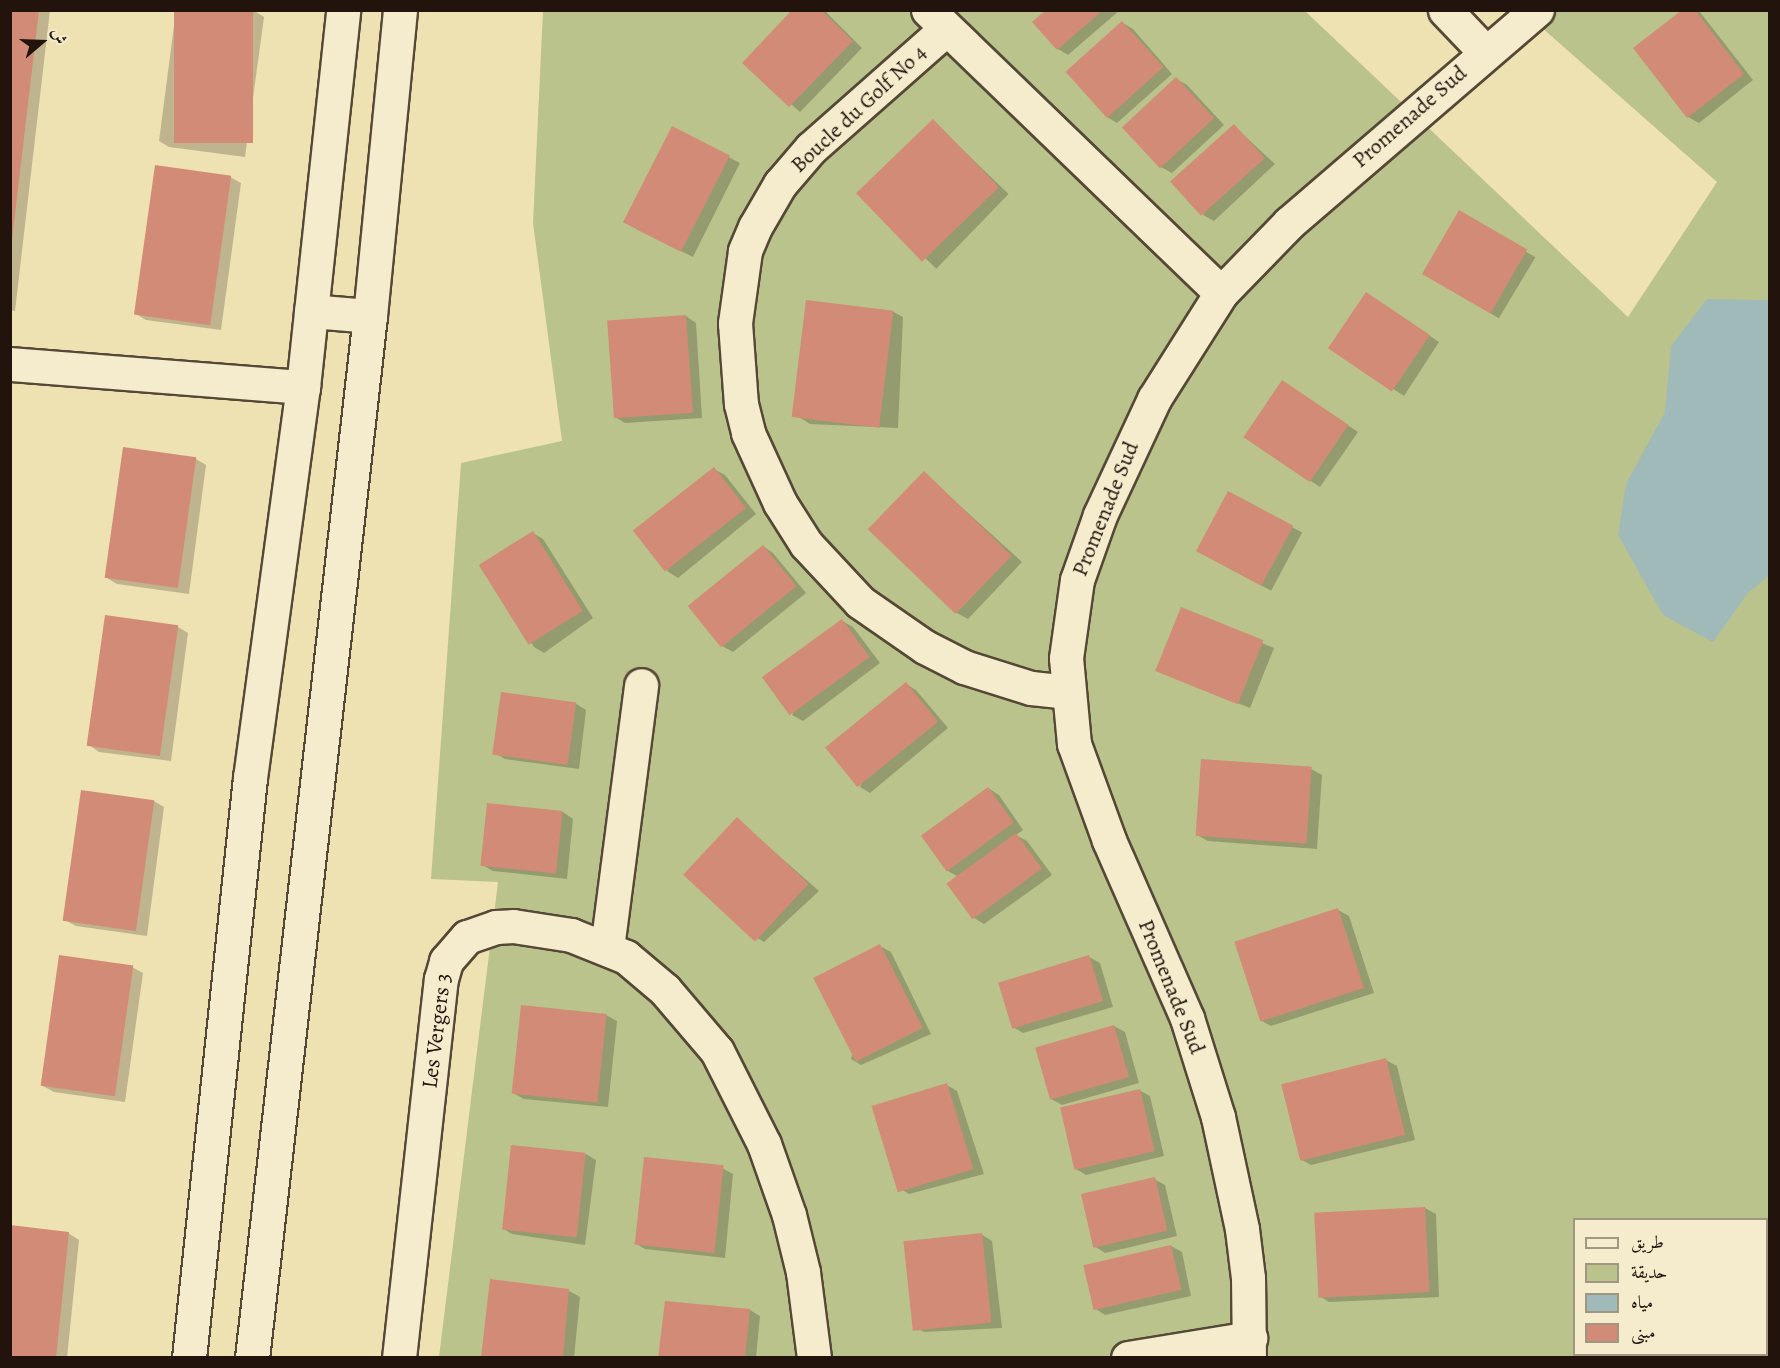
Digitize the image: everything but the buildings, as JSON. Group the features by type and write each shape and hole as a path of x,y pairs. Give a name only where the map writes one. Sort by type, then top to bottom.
{"street":[{"path":"189,1358 250,778 303,387 344,10"},
{"path":"252,1358 370,316 400,10"},
{"path":"1445,10 1486,53"},
{"name":"Promenade Sud","path":"1249,1348 1242,1228 1218,1117 1187,1018 1082,775 1066,692 1070,614 1077,580 1100,515 1176,359 1221,293 1297,216 1537,10"},
{"name":"Boucle du Golf No 4","path":"1066,692 1008,683 945,659 853,596 806,544 780,503 748,433 741,404 735,323 740,276 746,251 767,205 811,148 937,20 1221,293"},
{"path":"311,311 370,316"},
{"path":"10,364 303,387"},
{"path":"607,948 641,685"},
{"name":"Les Vergers 3","path":"399,1358 441,979 446,961 466,937 496,927 538,929 607,948 647,974 693,1020 736,1085 764,1144 789,1215 803,1272 814,1358"},
{"path":"1128,1358 1249,1348"}],"green space":[{"path":"543,11 1305,11 1628,317 1717,182 1523,11 1769,11 1769,1357 439,1357 498,882 431,879 461,463 562,441 533,223"}],"water":[{"path":"1707,299 1770,300 1769,575 1748,593 1713,642 1663,615 1618,535 1626,484 1665,412 1671,346"}]}
